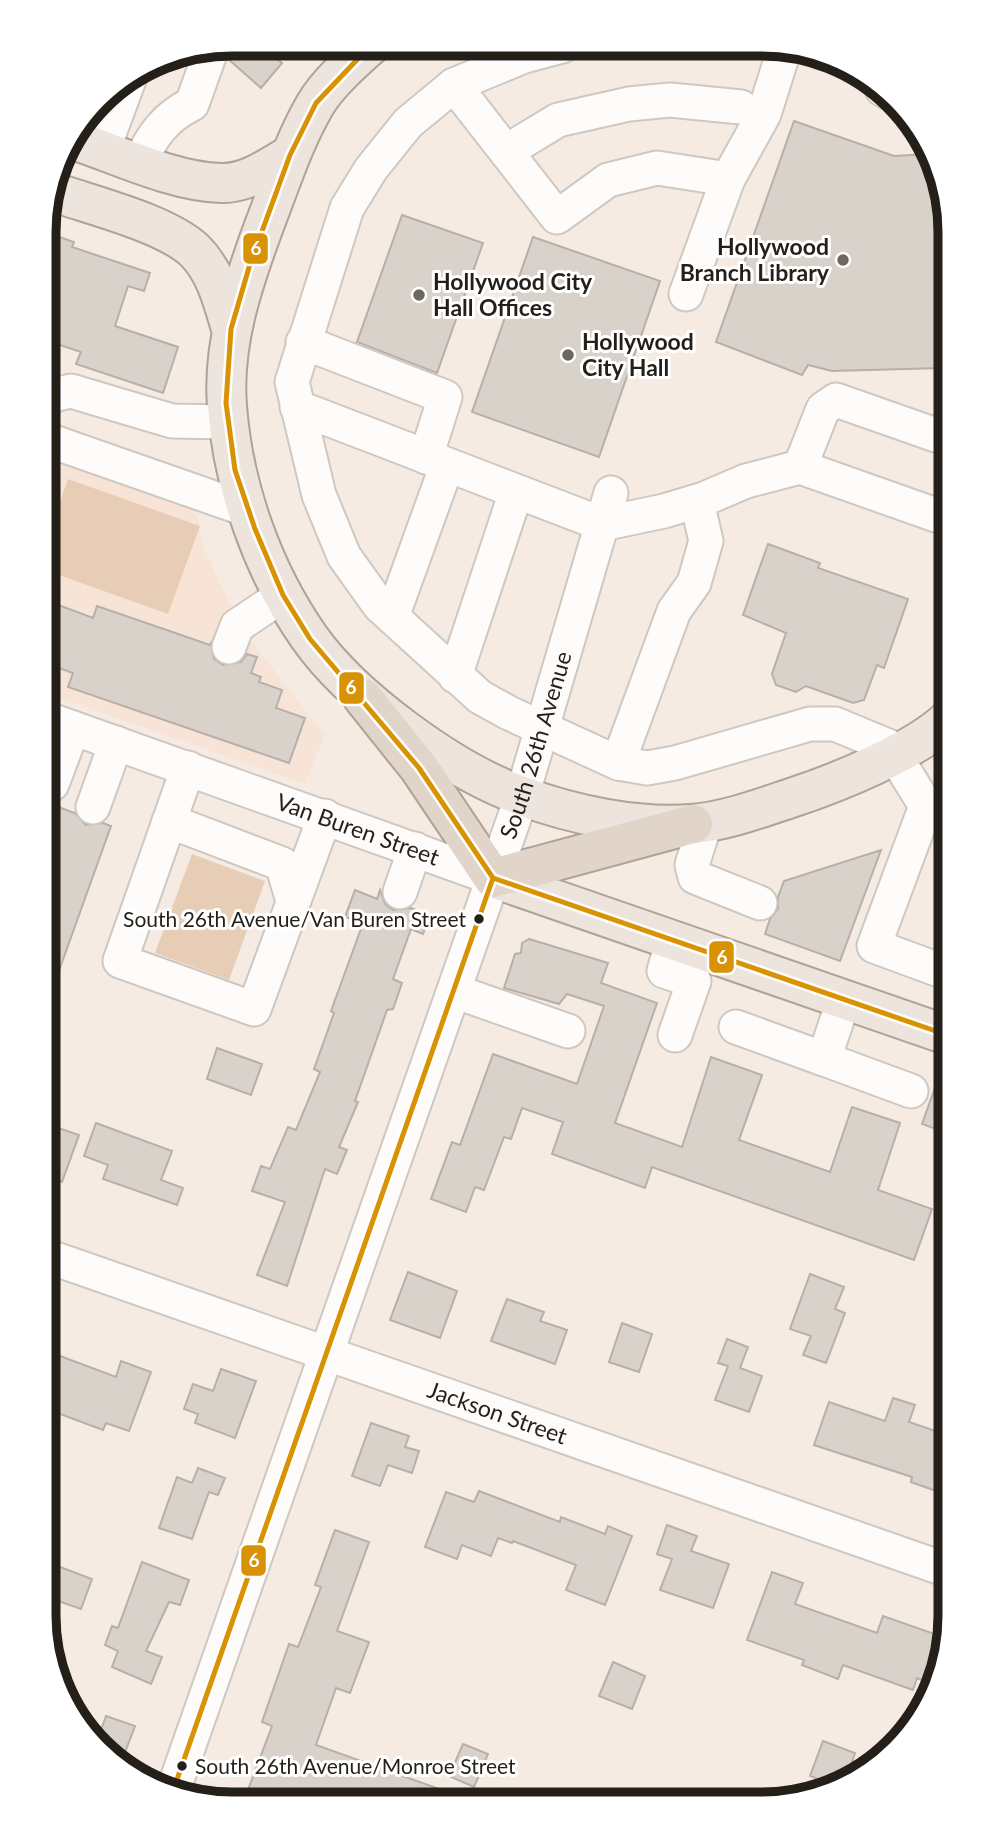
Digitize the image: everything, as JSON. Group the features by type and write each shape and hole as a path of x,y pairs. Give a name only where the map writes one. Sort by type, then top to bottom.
{"highway":[{"path":"363,698 419,768 494,878 699,823"}],"main road":[{"path":"355,56 316,103 290,155 250,264 231,329 226,403 235,470 248,510 283,595 310,639 363,698 435,748 522,796 583,814 643,822 699,823 827,787 925,740"},
{"path":"87,145 181,176 223,184 256,175 290,155"},
{"path":"61,194 166,232 195,251 217,283 231,329"},
{"name":"Van Buren Street","path":"494,878 938,1032"}],"street":[{"path":"524,56 454,85 408,123 371,169 347,208 292,382 319,495 344,556 379,605 480,696 541,728 618,763 647,768 675,763 810,724 835,724 925,740 926,806 874,946 938,970"},
{"path":"729,179 741,107 759,56"},
{"path":"686,295 729,179 764,114 782,57"},
{"path":"140,162 161,126 174,112 192,104 209,58"},
{"path":"454,85 557,218 608,180 657,168 729,179"},
{"path":"507,151 558,120 629,104 670,100 741,107"},
{"path":"87,145 115,101"},
{"path":"303,342 445,397 437,461 392,617"},
{"path":"56,394 71,391 172,421 229,422"},
{"path":"800,467 823,409 836,400 938,436"},
{"path":"297,407 516,492 607,509 697,502 746,481 800,467 938,516"},
{"path":"56,443 248,510"},
{"path":"455,676 516,492"},
{"path":"618,763 674,611 694,583 706,541 697,502"},
{"name":"South 26th Avenue","path":"176,1782 522,796 607,509"},
{"path":"229,647 237,626 283,595"},
{"path":"56,749 59,722"},
{"name":"Van Buren Street","path":"59,722 494,878"},
{"path":"93,807 116,743"},
{"path":"188,768 120,961 254,1009 325,816"},
{"path":"169,821 282,864 293,901"},
{"path":"699,823 692,865 695,877 760,903"},
{"path":"400,892 415,849"},
{"path":"674,940 664,971 694,981 675,1035"},
{"path":"454,991 568,1031"},
{"path":"824,1059 844,999"},
{"path":"736,1027 911,1091"},
{"name":"Jackson Street","path":"56,1259 938,1567"}],"shaded area":[{"path":"56,452 187,497 199,521 203,547 243,631 325,735 305,784 56,697"},
{"path":"68,479 200,526 168,614 56,574 56,513"},
{"path":"192,854 265,881 229,980 155,953"}],"building":[{"path":"229,56 274,56 282,63 261,88 228,59"},
{"name":"Hollywood Branch Library","path":"794,121 894,156 920,154 935,198 938,232 938,368 832,371 808,365 802,375 716,342"},
{"name":"Hollywood City Hall Offices","path":"402,215 483,243 437,373 357,342"},
{"path":"56,236 74,242 72,247 150,273 144,291 128,286 115,326 178,347 163,393 76,364 81,352 56,344"},
{"path":"533,237 660,281 599,457 472,412"},
{"path":"768,544 820,563 818,568 908,599 884,668 877,665 864,700 853,703 806,686 796,692 776,685 772,674 786,633 743,615"},
{"path":"56,604 93,618 97,606 210,645 211,643 214,659 223,665 241,662 247,654 257,657 251,673 261,677 259,682 282,690 276,708 305,718 289,763 68,687 73,673 56,667"},
{"path":"56,806 75,813 86,825 103,823 111,826 56,979"},
{"path":"881,850 840,961 765,934 770,919 778,909 778,897 784,881"},
{"path":"355,890 377,899 380,890 385,904 393,910 411,908 430,915 423,934 411,929 393,979 402,983 393,1009 387,1010 355,1101 358,1102 339,1147 347,1150 337,1174 325,1169 287,1286 257,1275 285,1202 252,1191 261,1166 270,1169 288,1127 296,1130 320,1072 314,1069 334,1013 331,1011 363,923 345,917"},
{"path":"529,939 608,963 601,983 657,1003 615,1123 682,1147 711,1057 762,1075 739,1140 830,1172 852,1107 900,1123 878,1190 932,1209 914,1260 652,1167 645,1188 552,1154 563,1122 522,1108 511,1139 504,1137 484,1190 475,1187 466,1212 431,1199 452,1142 460,1145 493,1054 577,1084 604,1006 567,994 559,1004 504,988 515,954 521,953 522,943"},
{"path":"217,1048 262,1064 251,1095 207,1079"},
{"path":"938,1079 938,1130 922,1124"},
{"path":"96,1123 172,1151 161,1180 183,1188 177,1205 103,1179 108,1165 84,1156"},
{"path":"56,1127 79,1135 62,1182 56,1180"},
{"path":"408,1272 457,1291 440,1338 390,1320"},
{"path":"810,1274 844,1287 835,1309 845,1313 826,1363 803,1355 811,1336 790,1329"},
{"path":"507,1299 544,1312 540,1321 567,1330 555,1364 491,1341"},
{"path":"622,1323 652,1334 639,1372 609,1362"},
{"path":"727,1339 748,1347 740,1368 762,1376 749,1412 715,1400 728,1366 718,1363"},
{"path":"56,1354 116,1377 121,1361 151,1372 129,1431 106,1423 103,1430 56,1412"},
{"path":"221,1369 256,1381 235,1438 195,1423 198,1414 184,1409 193,1384 213,1391"},
{"path":"893,1398 915,1405 909,1422 938,1432 938,1492 911,1482 912,1477 814,1445 829,1402 885,1421"},
{"path":"371,1423 409,1436 405,1447 419,1451 412,1473 388,1465 380,1486 352,1476"},
{"path":"198,1468 225,1478 218,1495 209,1492 192,1539 159,1528 177,1477 192,1483"},
{"path":"479,1491 560,1522 561,1517 605,1534 608,1526 632,1536 605,1605 566,1590 576,1565 513,1541 512,1543 498,1538 491,1556 462,1545 457,1559 425,1547 446,1492 474,1502"},
{"path":"667,1525 697,1536 691,1551 729,1564 713,1608 660,1590 672,1559 657,1554"},
{"path":"335,1530 369,1542 337,1631 369,1642 350,1693 336,1688 316,1745 448,1792 247,1792 272,1726 262,1722 289,1644 298,1647 321,1587 315,1585"},
{"path":"142,1562 189,1580 180,1605 169,1602 146,1651 162,1657 151,1684 112,1667 118,1651 105,1645 112,1626 118,1628"},
{"path":"56,1566 92,1579 81,1609 56,1600"},
{"path":"772,1572 803,1583 795,1604 877,1633 883,1616 937,1635 925,1681 917,1678 913,1690 843,1665 838,1679 802,1665 804,1660 747,1640"},
{"path":"613,1662 645,1676 632,1709 599,1696"},
{"path":"106,1716 135,1726 124,1755 100,1732"},
{"path":"823,1741 855,1753 850,1768 840,1774 823,1781 810,1776"},
{"path":"463,1744 488,1754 474,1787 449,1776"}],"transit line":[{"name":"6","path":"361,56 316,103 290,155 250,264 231,329 226,403 235,470 255,529 283,595 310,639 419,768 493,878"},
{"name":"6","path":"493,878 938,1032"},
{"name":"6","path":"176,1782 493,878"}],"place":[{"name":"Hollywood Branch Library","path":"843,260"},
{"name":"Hollywood City Hall Offices","path":"419,295"},
{"name":"Hollywood City Hall","path":"568,355"},
{"name":"South 26th Avenue/Van Buren Street","path":"479,919"},
{"name":"South 26th Avenue/Monroe Street","path":"182,1766"}]}
